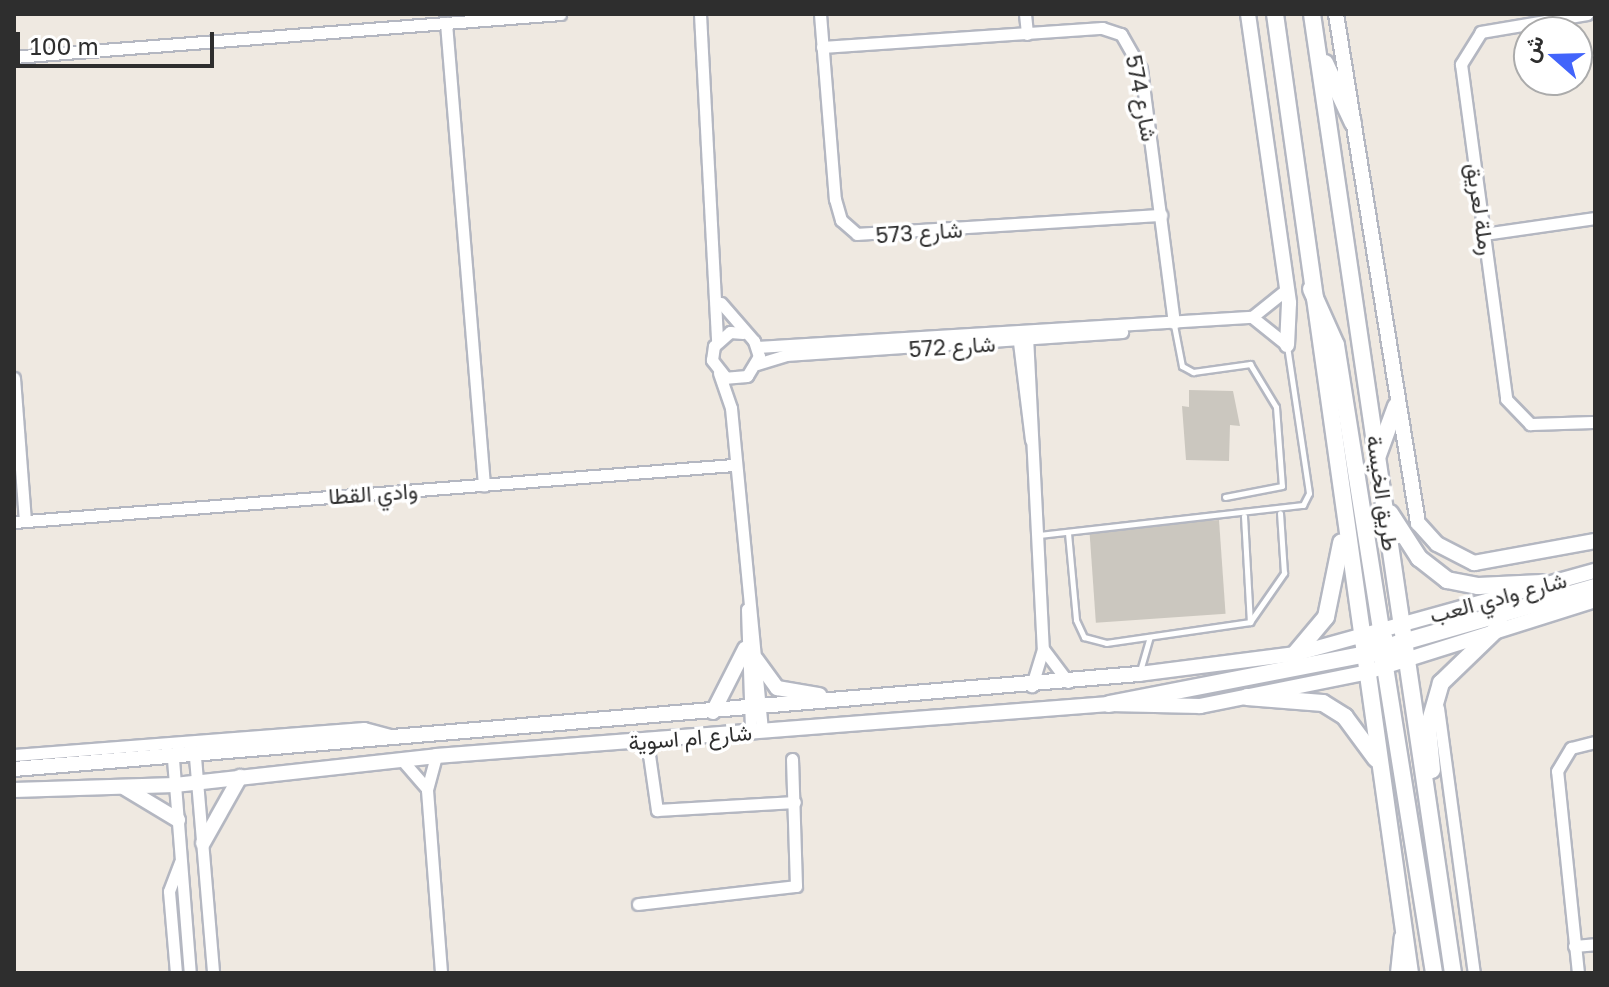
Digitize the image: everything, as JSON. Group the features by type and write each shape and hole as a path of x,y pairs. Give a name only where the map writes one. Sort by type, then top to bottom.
{"main road":[{"name":"طريق الخيسة","path":"1275,14 1364,673 1410,973"},
{"name":"طريق الخيسة","path":"1312,14 1453,973"},
{"path":"1317,47 1353,123"},
{"path":"1311,289 1336,345 1434,973"},
{"path":"1377,457 1396,406"},
{"path":"1385,505 1419,558 1447,580 1478,586 1542,583"},
{"path":"1295,654 1326,617 1344,530"},
{"path":"1109,704 1362,656 1404,641 1595,587"},
{"path":"1364,673 1402,624"},
{"path":"1430,831 1428,728 1437,690 1459,659 1501,625"},
{"path":"1359,637 1406,660"},
{"path":"1247,697 1323,703 1345,717 1377,761"}],"street":[{"path":"14,57 560,14"},
{"path":"700,14 720,299 712,360 731,408 733,465 757,731"},
{"name":"شارع 573","path":"820,14 835,199 841,220 857,234 1161,215"},
{"path":"1025,14 1027,34"},
{"path":"1248,14 1287,289 1287,345"},
{"name":"طريق الخيسة","path":"1336,14 1413,513 1437,544 1474,563 1498,563 1595,541"},
{"name":"رملة لعريق","path":"1587,14 1490,28 1463,54 1484,234 1511,410 1542,427 1595,422"},
{"path":"446,23 484,485"},
{"name":"شارع 574","path":"822,47 1102,28 1135,49 1174,323"},
{"path":"1484,234 1595,218"},
{"path":"1287,289 1252,317 1287,345"},
{"path":"720,299 743,333 757,347 757,364 743,378 731,408"},
{"name":"شارع 572","path":"757,364 786,355 1252,317"},
{"path":"717,340 743,333"},
{"path":"1022,336 1043,649 1032,687"},
{"name":"شارع 572","path":"757,347 1022,336"},
{"path":"719,373 743,378"},
{"path":"14,378 19,521"},
{"name":"وادي القطا","path":"19,521 733,465"},
{"name":"شارع وادي العب","path":"1402,624 1542,583 1595,571"},
{"name":"شارع وادي العب","path":"1406,660 1501,625 1595,600"},
{"name":"شارع ام اسوية","path":"14,769 173,759 1032,687 1295,654 1359,637"},
{"path":"1043,649 1068,682"},
{"path":"751,654 785,692 859,701"},
{"path":"713,712 751,654"},
{"name":"شارع ام اسوية","path":"14,790 175,785 436,756 1109,704 1177,708 1364,673"},
{"path":"1437,690 1474,973"},
{"path":"14,755 364,728 401,739"},
{"path":"642,741 651,802 660,811 795,802"},
{"path":"1578,973 1557,771 1571,748 1595,742"},
{"path":"436,756 427,790 441,973"},
{"path":"195,757 216,970"},
{"path":"173,759 190,973"},
{"path":"638,904 793,889 800,876 792,759"},
{"path":"402,760 427,790"},
{"path":"203,843 240,777"},
{"path":"121,787 178,820"},
{"path":"176,973 169,891 181,861"},
{"name":"طريق الخيسة","path":"1398,973 1403,929"},
{"path":"1574,946 1595,944"}],"lane":[{"path":"1174,323 1182,366 1250,364 1276,407 1285,481 1273,492 1225,497"},
{"path":"1034,535 1298,510 1309,493 1287,345"},
{"path":"1068,533 1084,637 1106,643 1250,622 1284,573 1280,513"},
{"path":"1244,516 1250,622"},
{"path":"1139,674 1150,637"}],"building":[{"path":"1189,390 1233,391 1240,426 1230,425 1229,461 1186,460 1182,406 1189,407"},
{"path":"1219,520 1226,614 1096,623 1089,529"}]}
